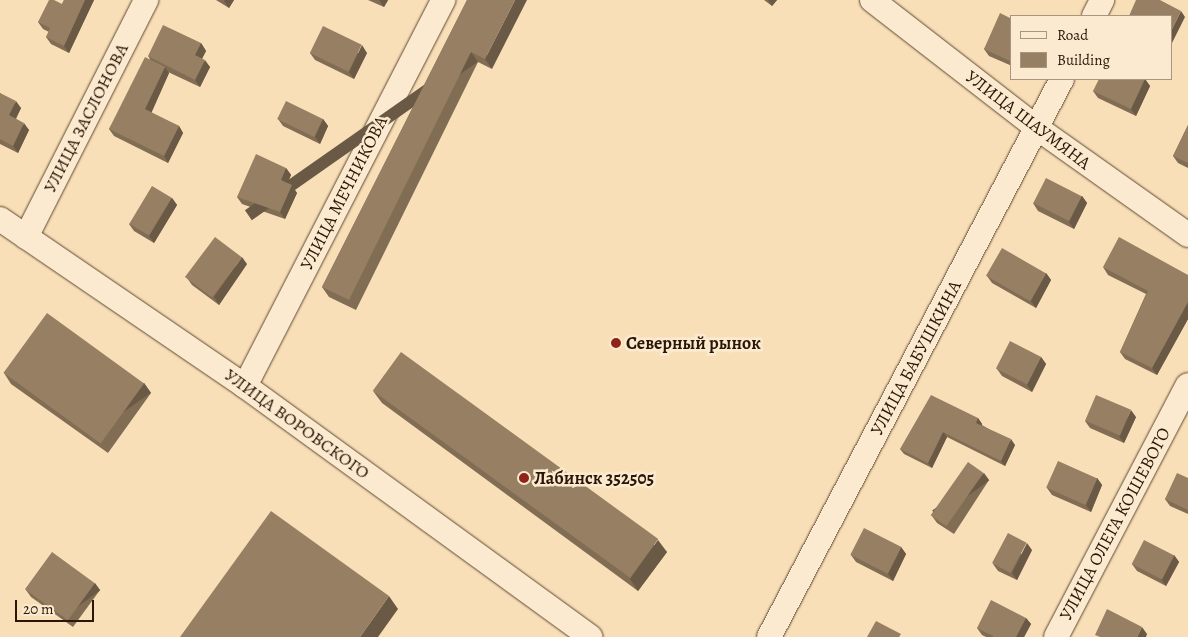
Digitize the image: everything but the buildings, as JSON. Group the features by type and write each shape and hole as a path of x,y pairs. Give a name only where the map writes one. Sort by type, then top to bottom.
{"street":[{"name":"УЛИЦА ЗАСЛОНОВА","path":"26,237 146,0"},
{"name":"УЛИЦА МЕЧНИКОВА","path":"245,386 443,0"},
{"name":"УЛИЦА ШАУМЯНА","path":"872,0 1037,128 1188,235"},
{"path":"1094,15 1102,0"},
{"name":"УЛИЦА БАБУШКИНА","path":"769,637 1061,80"},
{"name":"УЛИЦА ВОРОВСКОГО","path":"0,219 245,386 590,637"},
{"name":"УЛИЦА ОЛЕГА КОШЕВОГО","path":"1056,637 1188,385"}],"place":[{"name":"Северный рынок","path":"616,343"},
{"name":"Лабинск 352505","path":"524,478"}]}
